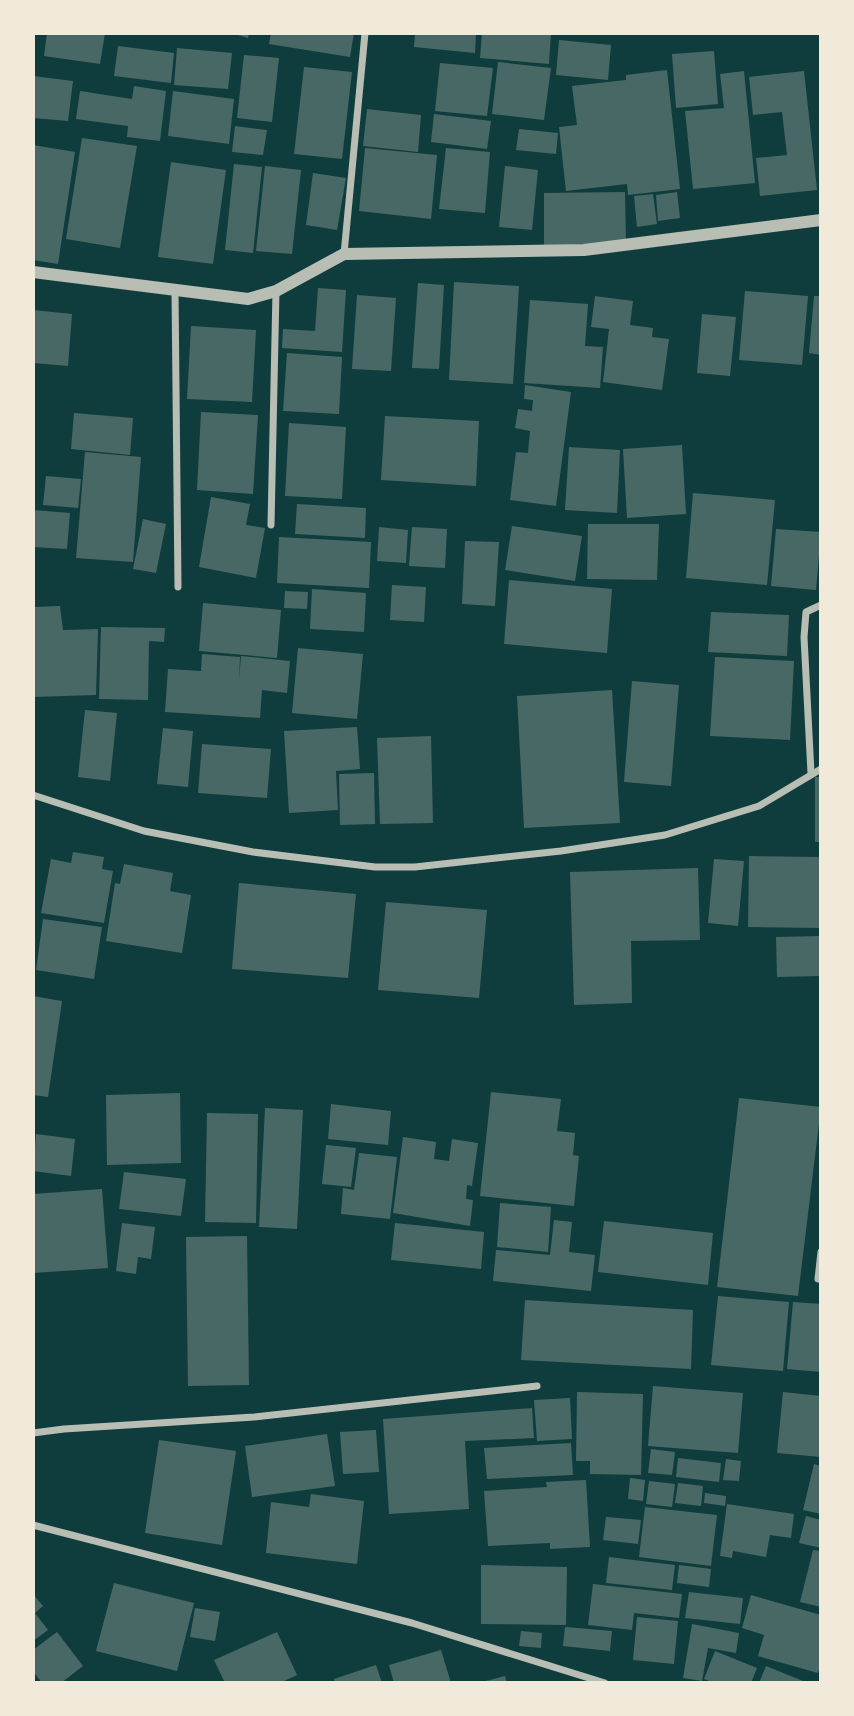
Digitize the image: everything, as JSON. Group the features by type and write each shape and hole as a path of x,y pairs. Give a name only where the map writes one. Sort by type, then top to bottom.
{"street":[{"path":"344,254 365,33"},
{"path":"33,272 248,299 276,290 344,254 584,250 821,220"},
{"path":"271,525 276,290"},
{"path":"175,291 178,587"},
{"path":"811,773 804,637 806,612 821,605"},
{"path":"33,795 144,831 253,852 374,867 415,867 561,851 664,835 759,806 821,769"},
{"path":"818,1279 821,1252"},
{"path":"33,1433 254,1417 537,1386"},
{"path":"33,1525 412,1623 605,1683"}],"building":[{"path":"47,33 105,33 100,64 44,56"},
{"path":"231,33 249,33 248,38"},
{"path":"271,33 354,33 350,57 269,44"},
{"path":"415,33 476,33 475,53 414,47"},
{"path":"482,33 551,33 549,64 480,58"},
{"path":"559,40 611,45 608,80 556,75"},
{"path":"118,46 174,53 171,83 114,76"},
{"path":"177,48 232,53 228,89 174,85"},
{"path":"714,51 718,104 676,108 672,54"},
{"path":"244,55 279,58 272,122 237,118"},
{"path":"498,62 551,68 544,120 492,114"},
{"path":"440,63 493,68 487,116 435,111"},
{"path":"304,67 352,72 342,159 294,154"},
{"path":"667,70 680,189 628,195 627,184 566,191 559,127 577,125 572,86 626,80 626,75"},
{"path":"744,71 755,183 693,189 685,111 724,108 720,74"},
{"path":"804,71 817,190 760,196 756,158 787,155 782,112 753,115 749,77"},
{"path":"33,76 73,81 68,121 33,118"},
{"path":"134,86 166,91 160,141 127,137 128,126 76,119 80,91 132,99"},
{"path":"173,91 234,99 229,144 168,136"},
{"path":"367,109 421,115 418,152 363,146"},
{"path":"434,114 491,121 487,149 431,142"},
{"path":"235,126 267,130 263,155 232,152"},
{"path":"519,129 558,133 556,154 516,150"},
{"path":"82,138 137,146 120,248 66,239"},
{"path":"33,145 75,152 58,264 33,260"},
{"path":"365,148 437,155 431,219 359,211"},
{"path":"446,148 490,152 485,213 439,209"},
{"path":"171,162 226,170 213,264 158,257"},
{"path":"234,164 262,167 253,253 225,250"},
{"path":"265,166 301,170 292,254 256,251"},
{"path":"505,166 538,170 532,230 499,227"},
{"path":"313,173 346,178 337,230 306,225"},
{"path":"625,192 626,244 544,245 544,193"},
{"path":"677,192 680,218 658,221 656,195"},
{"path":"653,194 657,224 637,227 634,196"},
{"path":"454,282 519,286 513,384 449,380"},
{"path":"418,283 444,285 439,369 412,368"},
{"path":"318,288 346,290 342,352 282,348 283,329 315,331"},
{"path":"745,291 808,296 802,365 739,360"},
{"path":"357,295 396,298 391,371 352,369"},
{"path":"595,296 633,301 630,325 653,328 652,337 669,339 662,390 603,382 609,329 591,327"},
{"path":"814,296 821,296 821,355 809,353"},
{"path":"530,300 588,304 585,346 603,347 600,388 524,383"},
{"path":"33,310 72,314 68,366 33,363"},
{"path":"702,314 736,317 730,376 697,373"},
{"path":"191,326 256,330 252,402 187,399"},
{"path":"287,353 342,357 339,414 283,411"},
{"path":"525,385 571,392 556,506 510,500 516,452 528,453 530,431 515,428 518,409 532,411 533,400 524,399"},
{"path":"201,412 258,415 253,494 197,490"},
{"path":"74,413 133,418 130,455 71,449"},
{"path":"385,416 479,421 476,486 381,480"},
{"path":"289,423 346,427 342,499 285,496"},
{"path":"682,445 686,514 627,518 623,449"},
{"path":"569,447 620,450 617,513 565,510"},
{"path":"85,452 141,457 133,562 76,558"},
{"path":"46,476 81,479 78,508 43,505"},
{"path":"693,493 775,500 767,585 686,578"},
{"path":"211,497 250,504 246,525 265,528 256,578 199,567"},
{"path":"297,504 366,508 365,538 295,534"},
{"path":"33,510 70,513 67,549 33,547"},
{"path":"143,519 166,524 156,573 133,569"},
{"path":"588,524 659,524 657,580 587,579"},
{"path":"512,526 582,536 575,581 505,570"},
{"path":"379,527 408,530 406,563 377,561"},
{"path":"412,527 447,529 445,568 409,566"},
{"path":"776,529 821,532 816,590 771,586"},
{"path":"279,537 371,542 369,588 277,583"},
{"path":"465,541 499,542 495,606 462,604"},
{"path":"509,580 612,589 607,653 504,644"},
{"path":"392,585 426,587 424,622 390,620"},
{"path":"312,589 366,593 364,632 310,629"},
{"path":"285,591 308,592 307,609 284,608"},
{"path":"203,603 281,610 277,658 199,651"},
{"path":"60,606 63,630 98,629 96,695 33,697 33,607"},
{"path":"711,612 789,615 787,656 708,652"},
{"path":"101,627 165,628 164,642 149,641 148,700 99,699"},
{"path":"298,648 363,654 357,719 292,713"},
{"path":"202,654 240,657 239,680 241,656 290,661 287,693 262,690 260,718 165,712 168,669 201,671"},
{"path":"715,657 794,661 790,740 710,736"},
{"path":"632,681 679,685 671,786 624,782"},
{"path":"612,690 620,823 524,828 517,696"},
{"path":"85,710 117,713 110,781 78,777"},
{"path":"357,727 360,769 336,771 338,810 289,813 284,731"},
{"path":"163,728 193,731 188,787 157,784"},
{"path":"431,736 433,823 380,824 377,738"},
{"path":"202,744 271,749 267,798 198,793"},
{"path":"374,773 375,824 340,825 339,774"},
{"path":"815,777 821,777 821,842 815,842"},
{"path":"73,852 104,857 102,869 113,871 104,923 41,913 51,859 71,863"},
{"path":"749,856 821,857 821,928 748,927"},
{"path":"714,859 744,861 738,926 708,923"},
{"path":"124,864 173,873 170,891 191,895 182,953 106,941 115,883 120,884"},
{"path":"698,868 700,940 631,941 632,1003 574,1005 570,872"},
{"path":"239,883 356,894 348,978 232,969"},
{"path":"386,902 487,910 479,998 378,990"},
{"path":"43,919 102,927 94,979 36,970"},
{"path":"821,936 821,976 777,977 776,937"},
{"path":"33,996 62,1001 48,1097 33,1095"},
{"path":"491,1092 561,1099 557,1131 575,1133 573,1155 579,1156 574,1206 480,1196"},
{"path":"180,1093 181,1163 107,1165 106,1095"},
{"path":"739,1098 821,1107 798,1296 717,1287"},
{"path":"331,1104 391,1111 388,1145 328,1139"},
{"path":"265,1108 303,1110 297,1229 259,1227"},
{"path":"207,1113 258,1114 256,1223 205,1222"},
{"path":"36,1134 75,1139 71,1176 33,1171"},
{"path":"403,1137 436,1142 434,1159 449,1161 452,1139 478,1143 472,1186 467,1185 466,1199 473,1200 470,1226 393,1213"},
{"path":"326,1145 356,1148 351,1187 322,1184"},
{"path":"359,1153 397,1157 390,1219 341,1214 343,1188 354,1190"},
{"path":"124,1172 186,1179 181,1216 119,1209"},
{"path":"102,1189 108,1268 33,1273 33,1194"},
{"path":"500,1203 551,1207 548,1252 497,1247"},
{"path":"554,1220 572,1222 569,1252 595,1255 591,1291 493,1281 496,1250 550,1255"},
{"path":"604,1221 713,1233 708,1285 598,1272"},
{"path":"122,1223 155,1227 151,1259 138,1257 136,1274 116,1271"},
{"path":"395,1223 484,1232 481,1269 391,1260"},
{"path":"247,1236 249,1385 188,1386 186,1237"},
{"path":"718,1296 789,1302 783,1371 711,1365"},
{"path":"525,1300 693,1310 691,1369 521,1360"},
{"path":"793,1302 821,1304 821,1372 787,1369"},
{"path":"653,1386 743,1393 738,1453 648,1446"},
{"path":"577,1392 643,1394 641,1475 590,1474 590,1461 576,1461"},
{"path":"783,1392 821,1396 821,1457 777,1453"},
{"path":"570,1398 572,1439 537,1441 534,1400"},
{"path":"532,1408 534,1438 465,1441 469,1509 389,1514 383,1419"},
{"path":"376,1430 379,1472 343,1474 340,1432"},
{"path":"327,1434 335,1486 252,1497 245,1446"},
{"path":"159,1440 236,1451 222,1545 145,1533"},
{"path":"571,1443 573,1475 487,1479 484,1448"},
{"path":"651,1449 675,1452 672,1475 648,1473"},
{"path":"678,1458 721,1463 719,1482 676,1477"},
{"path":"726,1459 741,1461 739,1481 723,1480"},
{"path":"814,1464 821,1466 821,1514 803,1510"},
{"path":"630,1478 645,1480 643,1501 628,1499"},
{"path":"586,1480 590,1547 550,1549 550,1543 488,1546 484,1491 547,1487 546,1482"},
{"path":"649,1481 675,1484 672,1507 646,1504"},
{"path":"678,1483 703,1486 701,1506 675,1503"},
{"path":"705,1493 726,1496 725,1506 704,1503"},
{"path":"311,1494 364,1501 357,1564 266,1553 271,1502 309,1507"},
{"path":"727,1504 794,1514 791,1538 770,1535 766,1557 733,1551 732,1558 720,1556"},
{"path":"645,1507 717,1515 711,1566 639,1557"},
{"path":"806,1516 821,1520 821,1548 799,1543"},
{"path":"606,1517 641,1520 638,1544 603,1540"},
{"path":"813,1550 821,1551 821,1607 800,1602"},
{"path":"609,1557 675,1565 672,1590 606,1583"},
{"path":"481,1565 567,1567 566,1625 481,1624"},
{"path":"679,1565 711,1569 709,1587 677,1583"},
{"path":"114,1583 194,1603 177,1671 96,1651"},
{"path":"593,1584 682,1594 679,1618 634,1613 632,1630 588,1625"},
{"path":"689,1592 743,1598 740,1624 685,1618"},
{"path":"33,1594 43,1606 35,1613 48,1630 33,1641"},
{"path":"751,1595 821,1615 821,1663 818,1673 758,1656 764,1635 742,1628"},
{"path":"195,1608 220,1612 215,1641 190,1637"},
{"path":"637,1617 678,1621 674,1664 633,1660"},
{"path":"692,1624 739,1633 736,1653 708,1648 702,1681 683,1678"},
{"path":"565,1627 612,1631 610,1651 563,1646"},
{"path":"521,1631 542,1633 541,1648 519,1646"},
{"path":"57,1632 83,1666 61,1683 42,1683 33,1671 33,1650"},
{"path":"277,1632 297,1675 280,1683 225,1683 214,1660"},
{"path":"441,1650 451,1683 394,1683 389,1665"},
{"path":"715,1651 757,1668 751,1683 715,1683 704,1679"},
{"path":"376,1665 382,1683 335,1683 334,1679"},
{"path":"766,1666 808,1683 759,1683"},
{"path":"505,1676 507,1683 482,1682"}]}
